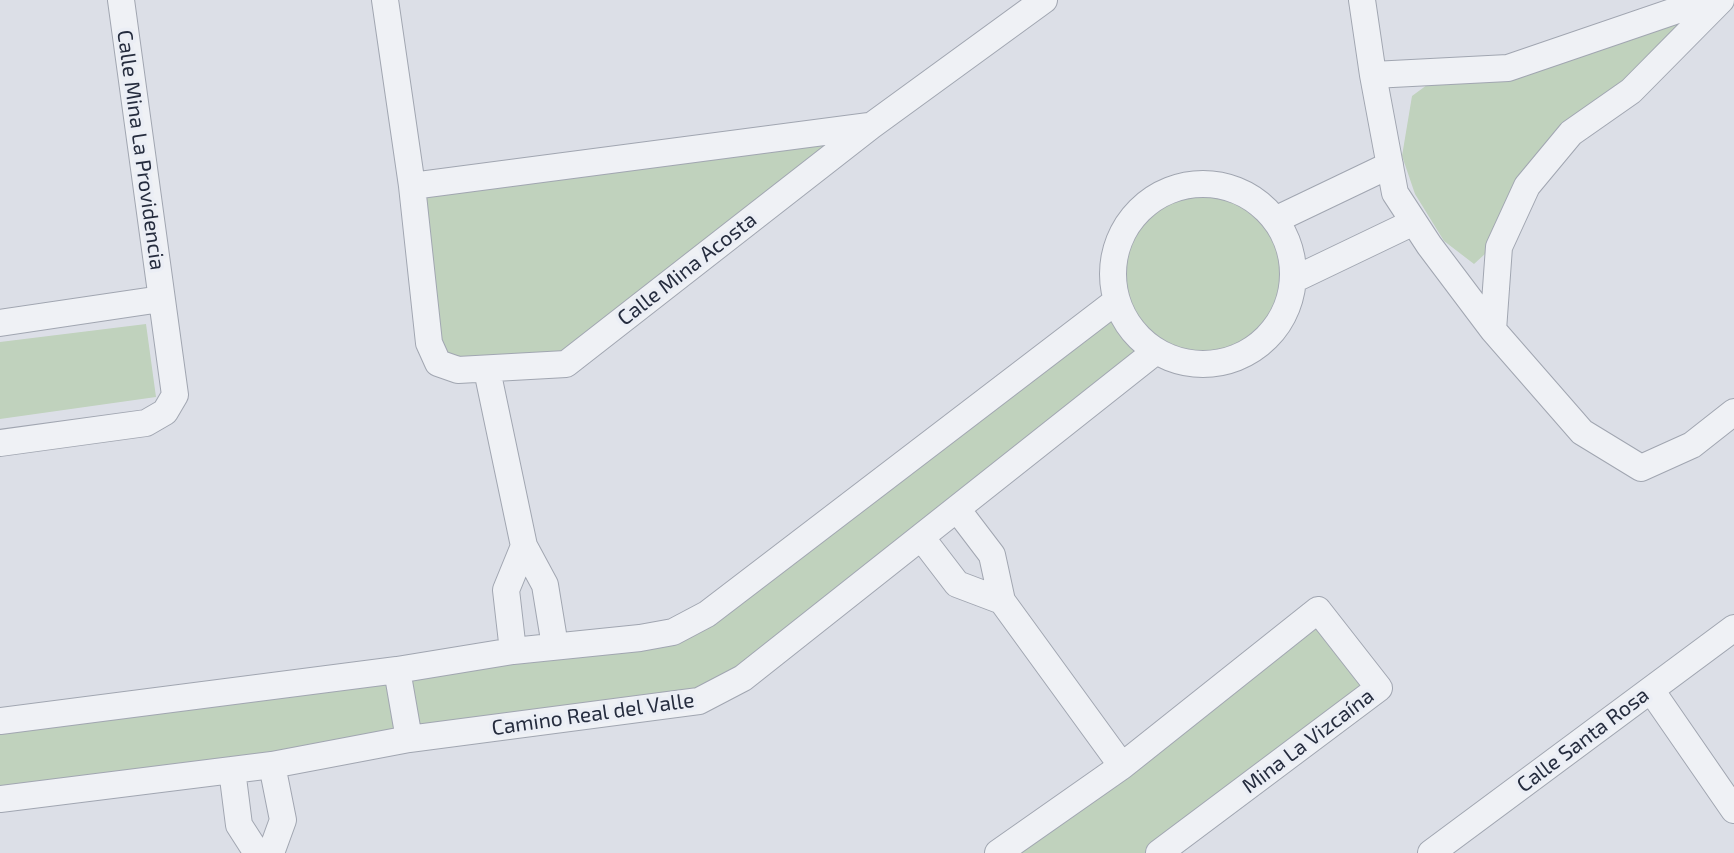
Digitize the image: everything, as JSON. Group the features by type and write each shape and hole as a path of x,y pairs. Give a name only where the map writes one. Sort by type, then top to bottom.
{"street":[{"name":"Calle Mina La Providencia","path":"0,443 146,423 165,412 175,395 121,0"},
{"name":"Calle Mina Acosta","path":"385,0 412,186 429,344 438,363 457,370 566,364 871,126 1044,0"},
{"path":"1363,0 1373,75 1395,193 1493,330 1582,432 1641,468 1692,445 1734,412"},
{"path":"1373,75 1508,68 1707,0"},
{"path":"1493,330 1499,247 1527,186 1571,133 1631,91 1721,0"},
{"name":"Calle Mina Acosta","path":"412,186 871,126"},
{"path":"1275,220 1390,165"},
{"path":"1209,184 1235,190 1258,203 1275,220 1289,247 1293,280 1290,301 1278,326 1259,346 1235,359 1209,365 1181,362 1156,351 1136,334 1115,302 1114,261 1122,236 1137,213 1157,197 1182,186 1209,184"},
{"path":"1293,280 1414,222"},
{"name":"Calle Mina La Providencia","path":"0,323 161,299"},
{"path":"0,721 397,670 513,651 673,632 707,614 1115,302"},
{"name":"Camino Real del Valle","path":"0,799 272,765 409,740 699,701 743,678 1156,351"},
{"path":"487,370 524,546 545,585 555,646"},
{"path":"957,509 992,555 1002,601 1122,766"},
{"path":"921,537 957,584 1002,601"},
{"path":"513,651 506,590 524,546"},
{"name":"Mina La Vizcaína","path":"998,853 1122,766 1318,610 1379,688 1159,853"},
{"name":"Calle Santa Rosa","path":"1431,853 1460,845 1651,690 1734,628"},
{"path":"397,670 409,740"},
{"path":"1651,690 1734,810"},
{"path":"271,853 283,820 272,765"},
{"path":"232,769 239,825 257,853"}],"green space":[{"path":"1695,14 1570,131 1497,243 1474,264 1444,241 1415,194 1402,156 1412,96 1442,74"},
{"path":"871,126 566,364 438,363 412,186"},
{"path":"1209,184 1235,190 1262,206 1280,228 1290,253 1292,281 1287,308 1273,332 1252,350 1223,362 1191,363 1156,351 699,701 0,799 0,721 673,632 1115,302 1116,251 1127,226 1157,197 1188,185"},
{"path":"146,324 156,397 0,419 0,342"},
{"path":"1318,610 1379,688 1159,853 998,853"}]}
